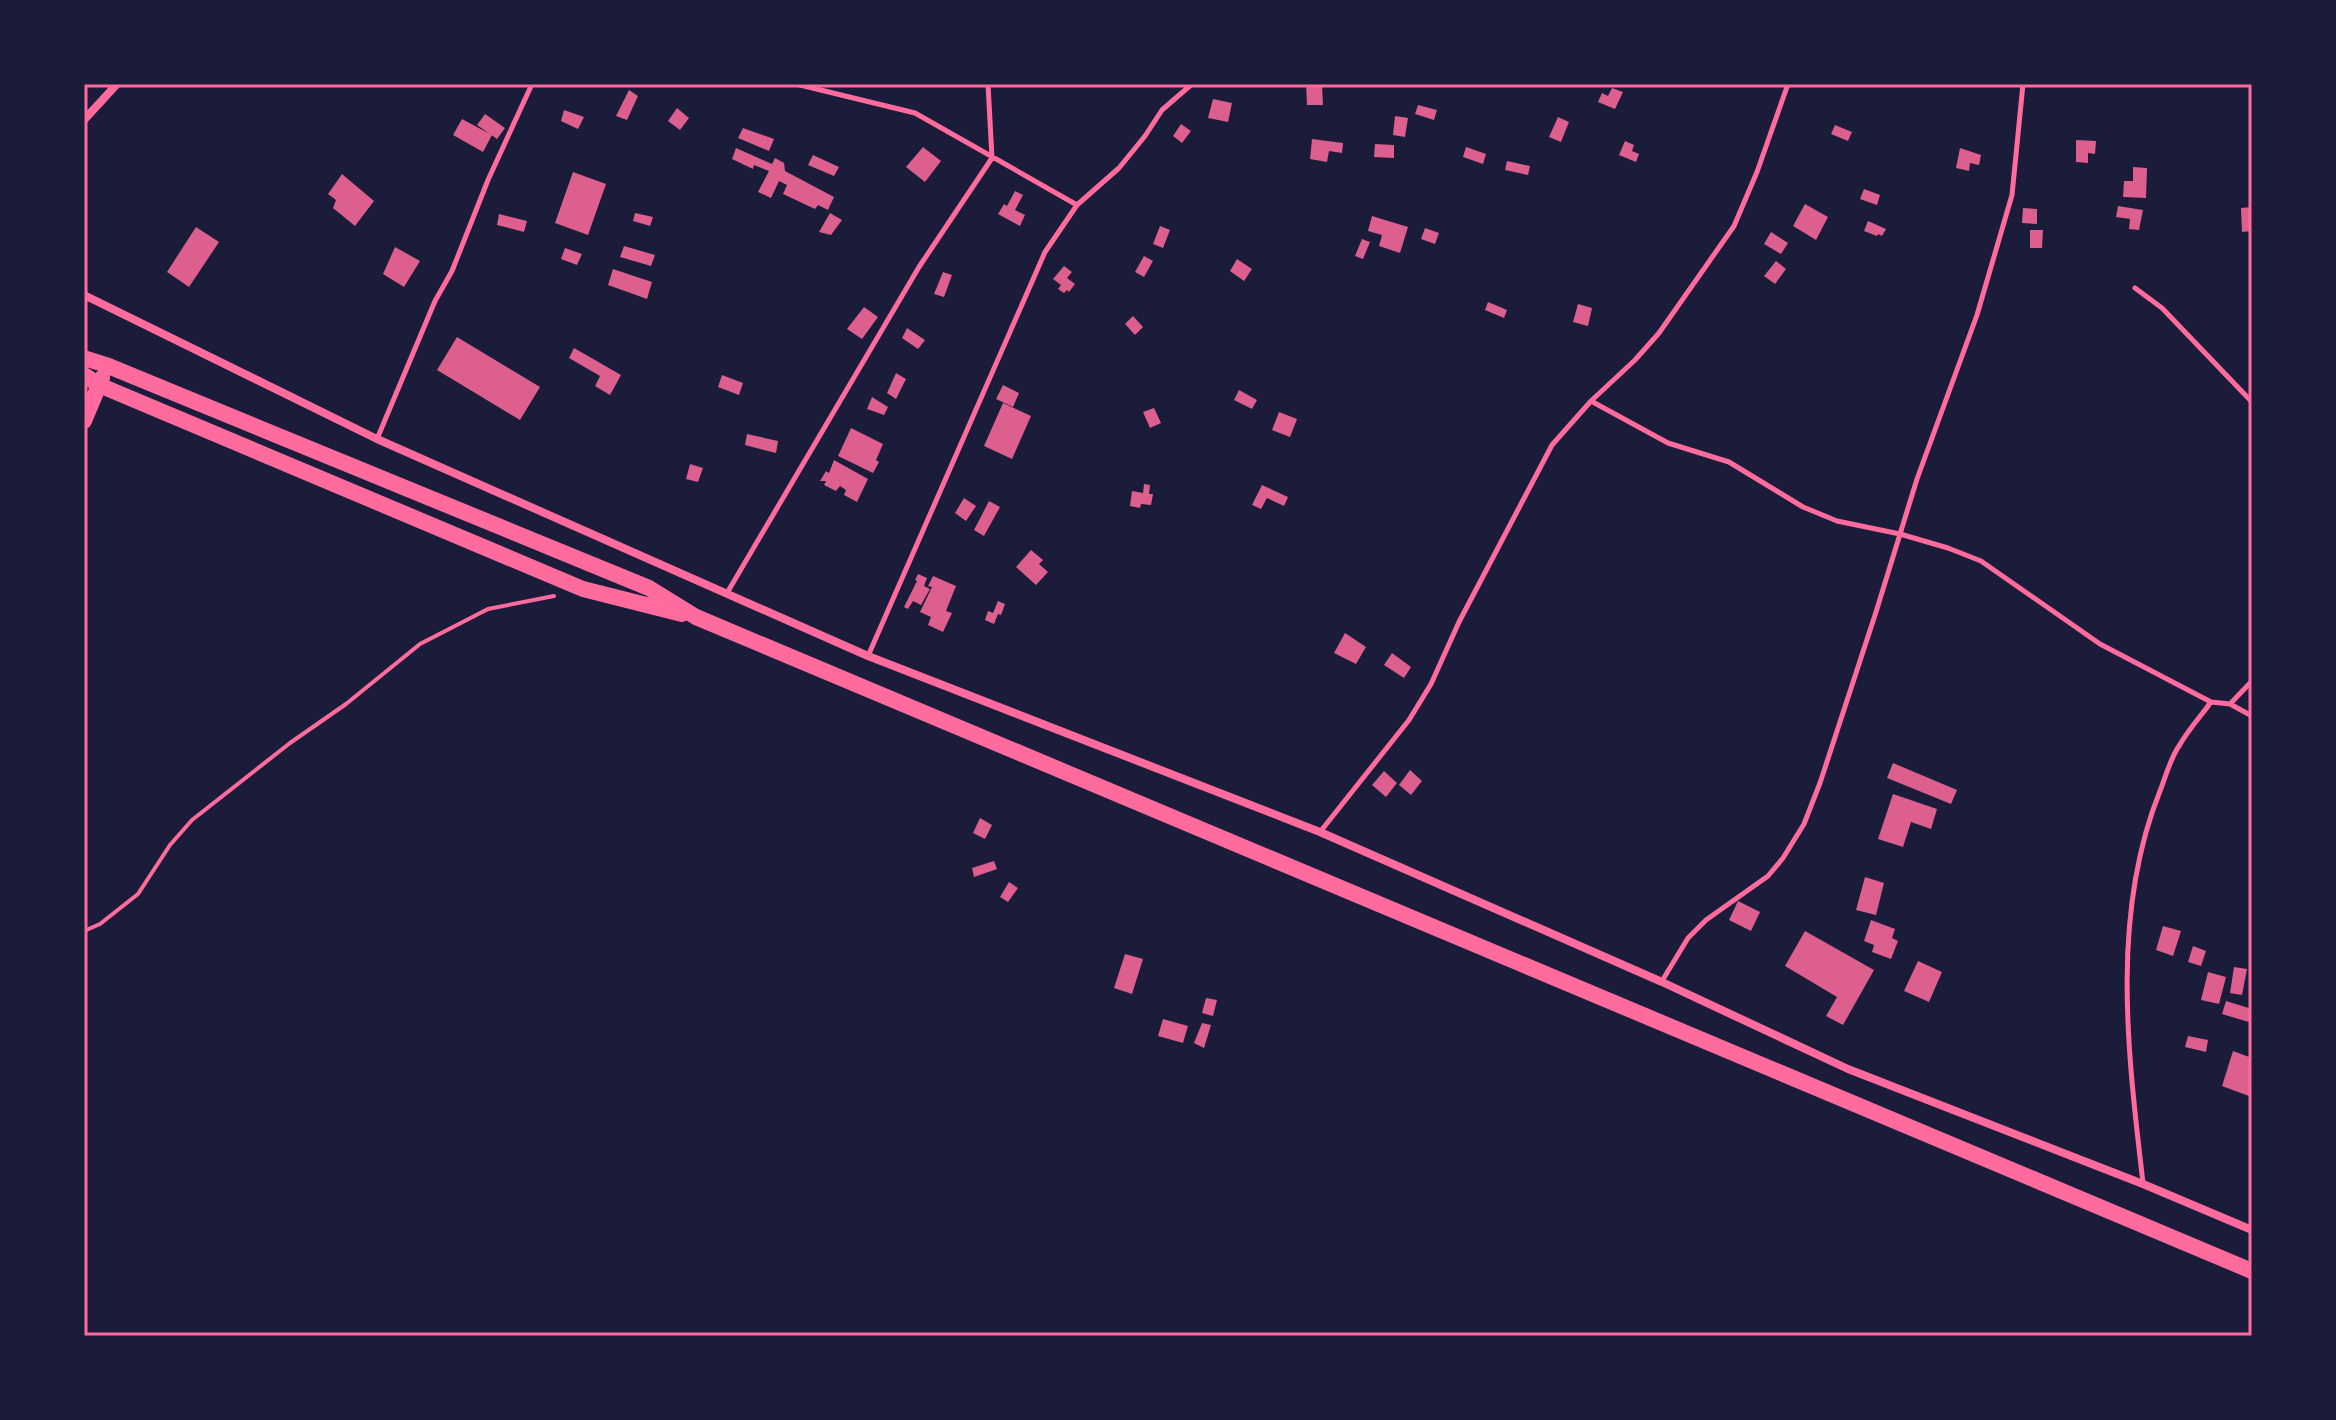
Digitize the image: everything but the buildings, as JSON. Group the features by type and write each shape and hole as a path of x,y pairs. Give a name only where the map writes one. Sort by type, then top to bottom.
{"highway":[{"path":"84,358 649,588 696,617 2252,1271"},
{"path":"84,421 106,365"},
{"path":"84,375 99,385 583,589 696,617"}],"street":[{"path":"84,120 117,84"},
{"path":"84,295 377,439 868,656 1320,832 1662,982 1848,1069 2252,1230"}],"lane":[{"path":"377,439 532,84"},
{"path":"796,84 915,113 1077,205"},
{"path":"727,593 919,267 992,158 988,84"},
{"path":"868,656 1045,252 1077,205 1119,168 1162,110 1192,84"},
{"path":"1320,832 1409,720 1431,684 1459,622 1552,445 1659,333 1734,226 1788,84"},
{"path":"1662,982 1688,938 1706,920 1768,876 1804,824 1820,783 1917,479 1977,315 2012,195 2023,84"},
{"path":"2135,288 2162,308 2252,402"},
{"path":"1591,401 1668,443 1729,462 1814,512 1837,521 1948,548 1981,561 2100,644 2211,702 2230,704 2252,716"},
{"path":"2230,704 2252,681"},
{"path":"2143,1184 2132,1089 2128,1018 2131,909 2151,813 2177,748 2211,702"}],"path":[{"path":"84,931 100,924 138,894 170,845 192,820 420,644 488,609 583,589"}]}
